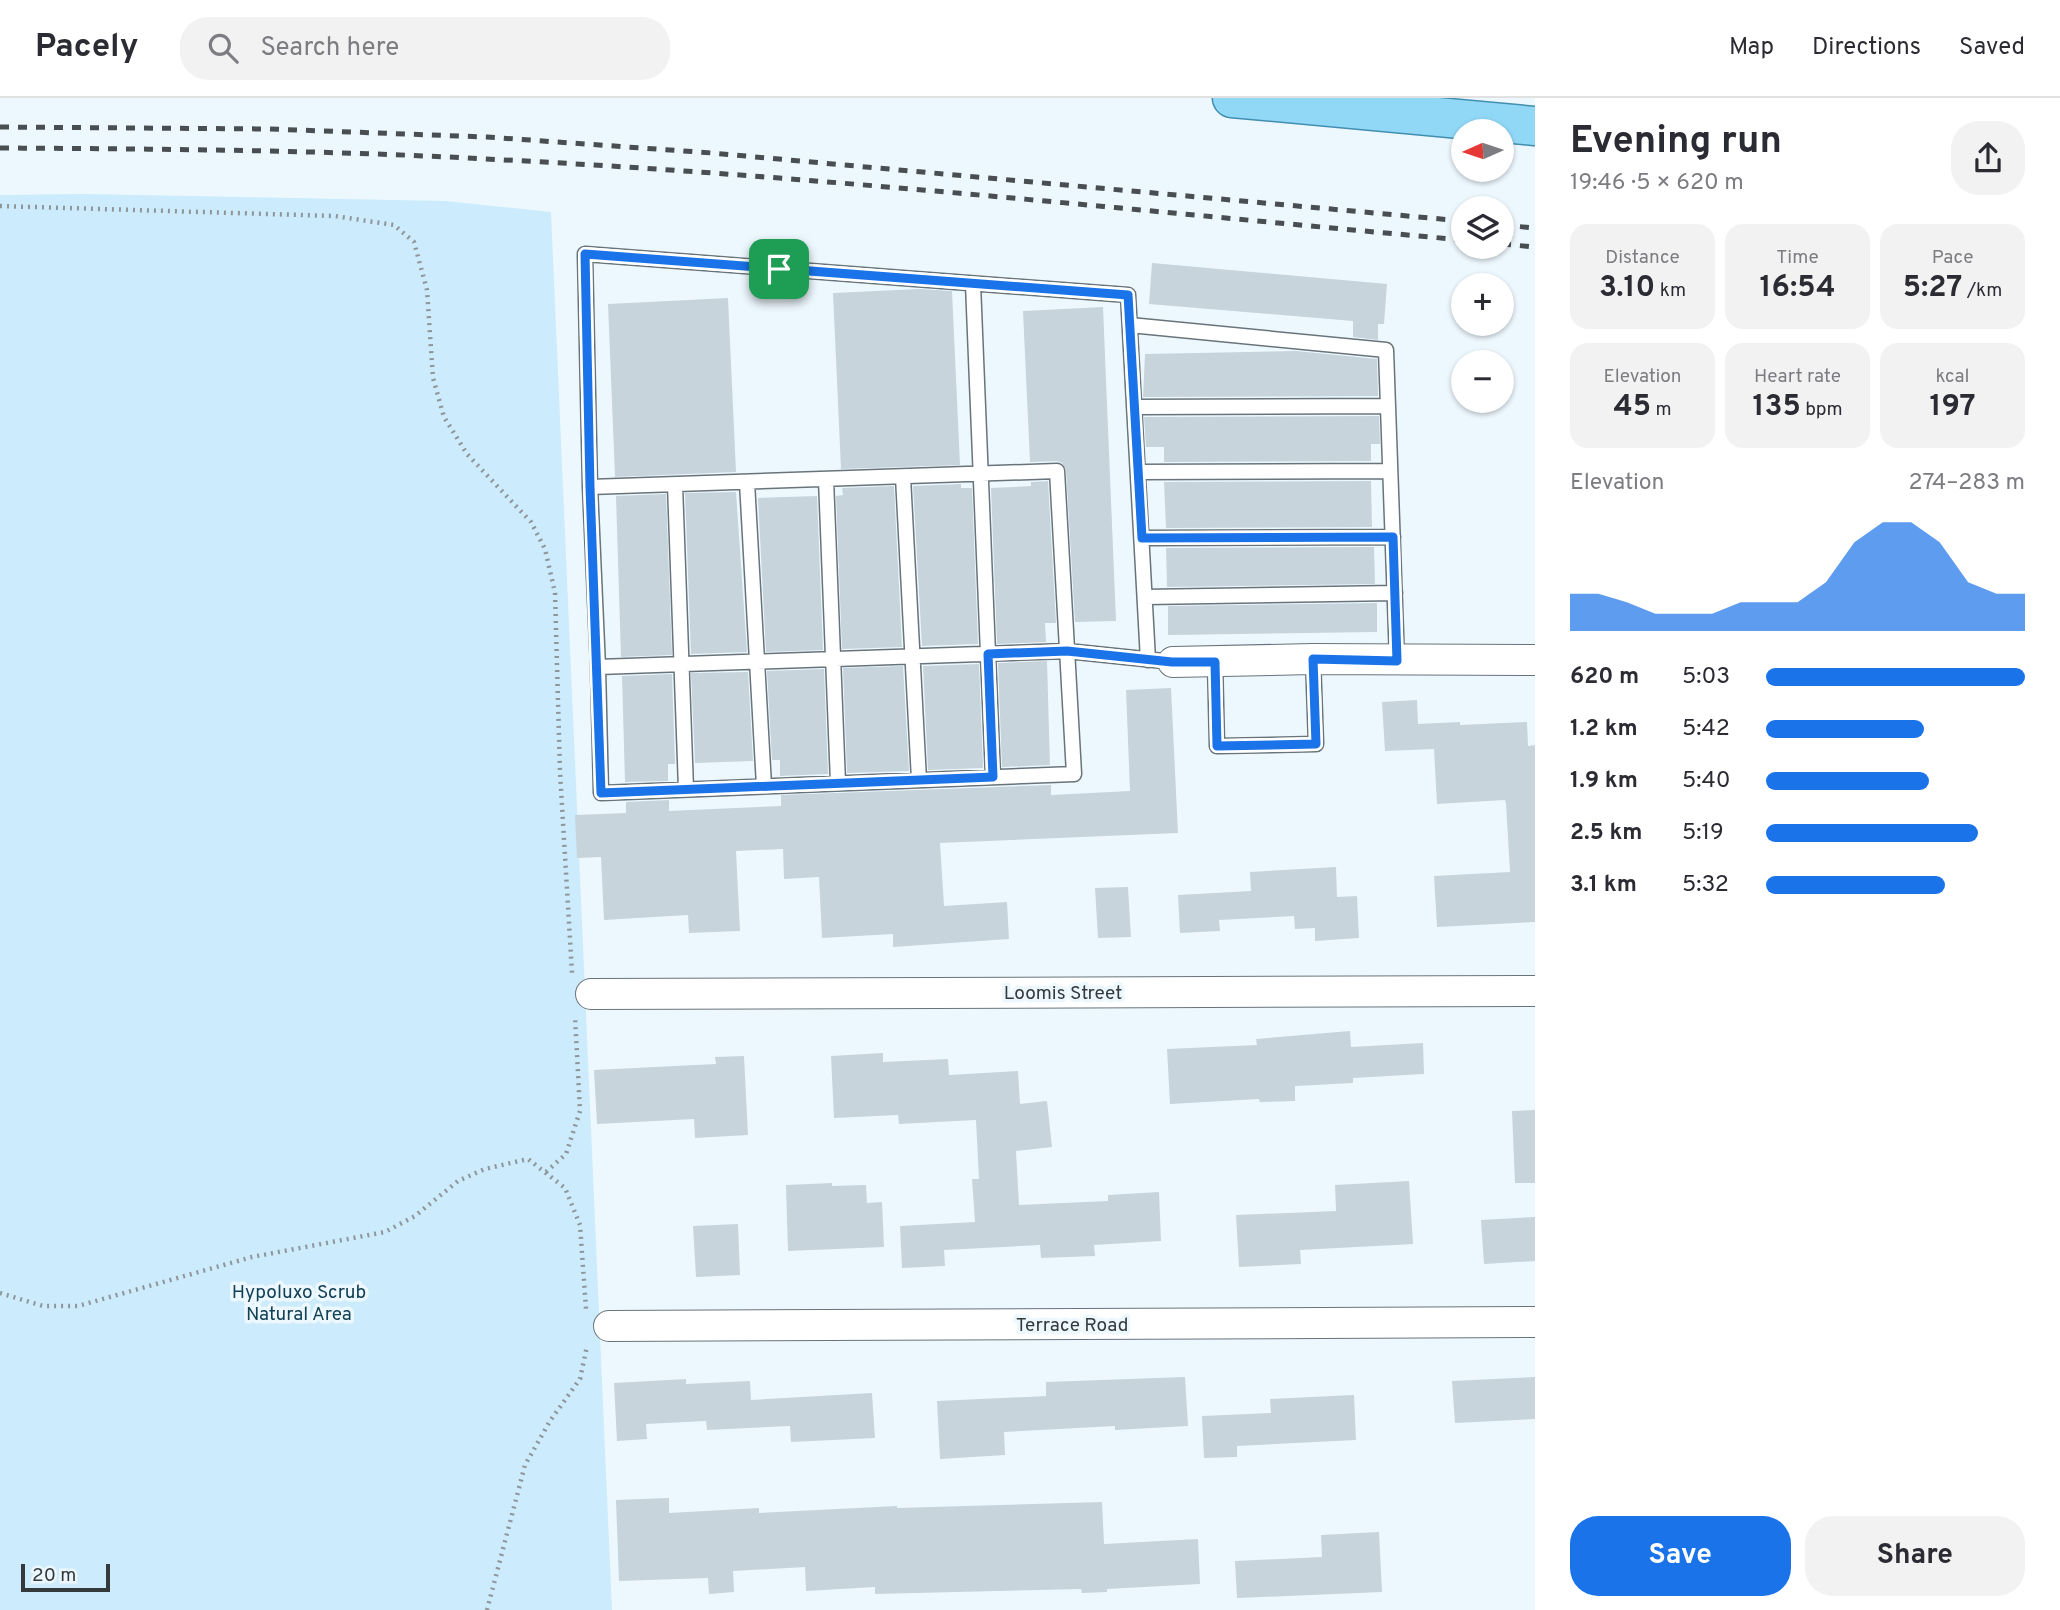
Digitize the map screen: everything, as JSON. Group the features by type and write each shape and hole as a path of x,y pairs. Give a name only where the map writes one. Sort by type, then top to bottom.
{"main road":[{"path":"1232,98 1535,126"}],"street":[{"path":"1161,661 1535,660"},
{"name":"Loomis Street","path":"579,995 1535,991"},
{"name":"Terrace Road","path":"594,1326 1535,1322"}],"lane":[{"path":"590,487 1057,471 1067,651 1074,774 601,793 590,487 585,254 1128,295 1145,597 1161,661 1067,651 598,667"},
{"path":"974,284 993,777"},
{"path":"1130,325 1386,349 1397,661"},
{"path":"1134,407 1388,406"},
{"path":"1138,472 1390,471"},
{"path":"903,477 919,780"},
{"path":"826,480 838,783"},
{"path":"747,482 764,786"},
{"path":"675,485 686,789"},
{"path":"1142,538 1393,537"},
{"path":"1145,597 1395,593"},
{"path":"1215,662 1217,746 1316,744 1313,659"}],"path":[{"path":"0,206 335,216 394,225 414,242 426,290 433,378 444,417 467,454 531,522 545,549 555,593 560,772 579,995 580,1111 566,1154 546,1172"},
{"path":"0,1293 43,1306 78,1306 251,1257 384,1232 415,1216 458,1181 485,1169 527,1159 565,1188 580,1225 594,1326 579,1379 550,1421 525,1465 487,1610"}],"green space":[{"name":"Hypoluxo Scrub Natural Area","path":"83,194 445,201 551,212 612,1610 0,1610 0,195"}],"building":[{"path":"1152,263 1387,284 1384,324 1378,324 1378,340 1353,337 1353,321 1149,304"},
{"path":"919,289 952,291 960,465 841,469 833,293"},
{"path":"728,298 736,472 615,477 608,304"},
{"path":"1103,307 1116,621 1075,622 1066,470 1062,463 1057,461 1030,462 1023,311"},
{"path":"1296,351 1377,359 1378,396 1143,397 1145,354"},
{"path":"1379,416 1380,444 1371,444 1371,461 1164,462 1164,447 1146,447 1144,417"},
{"path":"1048,481 1056,623 1045,623 1046,642 997,644 991,488 1031,486 1031,482"},
{"path":"1371,481 1372,527 1166,528 1164,482"},
{"path":"961,484 961,488 972,488 978,644 922,646 913,486"},
{"path":"894,486 902,647 842,649 836,496 843,495 842,488"},
{"path":"736,492 747,652 691,654 685,493"},
{"path":"666,494 672,655 621,657 616,496"},
{"path":"817,496 823,650 766,652 758,498"},
{"path":"1374,547 1375,584 1167,587 1166,548"},
{"path":"1377,603 1377,632 1168,635 1168,606"},
{"path":"1047,661 1050,765 1002,767 998,663"},
{"path":"979,664 983,768 928,770 923,666"},
{"path":"903,666 909,771 847,773 843,668"},
{"path":"824,669 828,774 780,776 780,760 772,760 767,671"},
{"path":"748,672 753,761 695,763 691,673"},
{"path":"672,674 675,764 668,764 668,781 625,782 622,676"},
{"path":"1171,688 1178,833 940,843 944,906 1007,902 1009,939 893,947 893,934 822,938 819,877 784,879 783,849 736,851 740,931 689,933 688,915 604,920 601,857 577,858 575,815 626,813 626,802 669,800 669,811 781,806 781,795 1051,785 1051,795 1130,791 1126,690"},
{"path":"1417,700 1418,724 1527,722 1528,746 1535,745 1535,922 1437,927 1434,876 1510,872 1506,804 1505,800 1437,804 1434,749 1385,751 1382,702"},
{"path":"1336,867 1337,897 1357,896 1359,938 1315,941 1315,928 1295,929 1294,916 1219,920 1220,931 1180,933 1178,895 1251,891 1250,872"},
{"path":"1128,887 1131,937 1098,938 1095,888"},
{"path":"1350,1031 1351,1047 1423,1043 1424,1074 1353,1078 1353,1083 1295,1086 1295,1101 1260,1102 1259,1099 1170,1104 1167,1049 1257,1045 1256,1039"},
{"path":"883,1053 883,1062 948,1059 949,1075 1018,1071 1020,1104 1047,1101 1052,1147 1016,1151 1019,1205 1108,1201 1108,1195 1159,1192 1161,1241 1094,1245 1095,1256 1041,1258 1040,1245 944,1250 945,1266 902,1268 900,1226 975,1222 972,1179 979,1179 976,1120 899,1124 898,1115 834,1118 831,1056"},
{"path":"744,1056 748,1135 695,1138 694,1119 597,1124 594,1070 716,1064 715,1057"},
{"path":"1535,1110 1535,1183 1515,1183 1512,1111"},
{"path":"1409,1181 1413,1244 1300,1250 1301,1264 1239,1267 1236,1215 1336,1211 1335,1185"},
{"path":"832,1183 832,1186 866,1185 867,1203 882,1202 884,1247 788,1251 786,1185"},
{"path":"1535,1217 1535,1261 1484,1264 1481,1220"},
{"path":"738,1224 740,1275 696,1277 693,1226"},
{"path":"1185,1377 1188,1426 1115,1430 1115,1426 1004,1432 1005,1455 940,1459 937,1401 1046,1396 1046,1382"},
{"path":"1535,1377 1535,1419 1455,1423 1452,1381"},
{"path":"686,1379 686,1384 750,1381 751,1400 872,1393 875,1438 791,1442 790,1426 707,1430 706,1421 646,1424 647,1439 617,1441 614,1383"},
{"path":"1354,1395 1356,1440 1237,1446 1237,1457 1204,1458 1202,1416 1271,1413 1270,1399"},
{"path":"669,1498 669,1513 759,1508 759,1513 897,1506 1102,1502 1104,1544 1198,1539 1200,1584 1082,1593 1081,1589 875,1594 875,1587 806,1591 805,1567 733,1571 734,1592 709,1594 708,1578 619,1581 616,1500"},
{"path":"1379,1532 1382,1592 1237,1598 1235,1561 1322,1557 1321,1535"}],"railway":[{"path":"0,127 269,129 487,137 712,153 1451,220"},
{"path":"0,148 304,152 608,166 853,184 1451,239"},
{"path":"1514,226 1535,228"},
{"path":"1514,245 1535,247"}],"route":[{"path":"585,254 779,269 1128,295 1142,538 1393,537 1397,661 1313,659 1316,744 1217,746 1215,662 1172,662 1067,651 988,654 993,777 601,793 585,254"}]}
